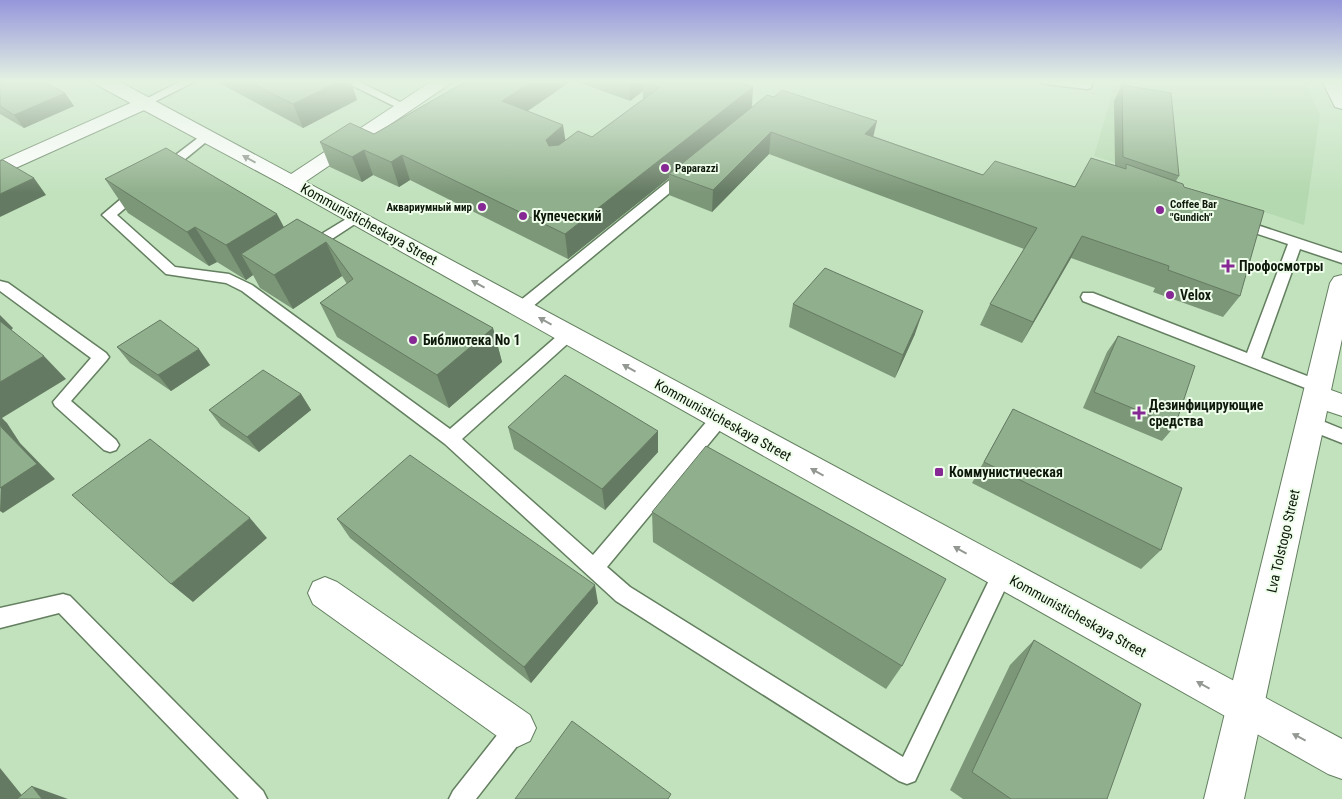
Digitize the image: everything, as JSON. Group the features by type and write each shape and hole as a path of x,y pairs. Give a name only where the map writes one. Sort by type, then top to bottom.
{"street":[{"path":"0,169 109,118"},
{"name":"Kommunisticheskaya Street","path":"174,118 1342,760"},
{"path":"292,182 390,118"},
{"name":"Lva Tolstogo Street","path":"1224,799 1342,283"},
{"path":"1315,402 1342,405"},
{"path":"325,593 517,728"}],"lane":[{"path":"207,136 109,215 170,271 230,279 251,285 451,439 623,594 907,773 1002,574"},
{"path":"521,308 695,166"},
{"path":"297,256 356,217"},
{"path":"1230,219 1342,258"},
{"path":"1252,361 1296,242"},
{"path":"0,286 3,286 101,357 61,402 110,445"},
{"path":"1088,296 1252,361 1315,402 1342,436"},
{"path":"451,439 569,334"},
{"path":"594,568 720,418"},
{"path":"0,618 63,603 255,799"},
{"path":"461,799 517,728"}],"shaded area":[{"path":"1105,118 1320,118 1304,225 1094,156"}],"building":[{"path":"401,118 546,118 563,125 546,140 549,146 559,145 578,131 592,137 617,118 713,118 565,234 402,155 391,162 364,150 352,157 320,142 350,123 374,134"},
{"path":"738,118 869,118 877,121 865,134 983,175 995,161 1075,187 1091,158 1126,169 1126,164 1183,184 1184,187 1264,211 1240,296 1168,270 1169,266 1082,236 1033,322 990,304 1037,228 771,132 713,190 669,174"},
{"path":"1122,118 1173,118 1179,176 1123,157"},
{"path":"166,148 277,214 226,245 195,227 187,232 105,179"},
{"path":"3,160 34,178 0,194 0,161"},
{"path":"297,219 493,328 437,375 320,303 353,279 326,242 274,275 241,254"},
{"path":"825,268 923,311 903,355 793,304"},
{"path":"160,320 199,349 158,375 117,347"},
{"path":"0,321 44,356 0,382"},
{"path":"1118,336 1195,366 1175,426 1094,392"},
{"path":"263,370 301,394 247,437 209,410"},
{"path":"565,375 658,431 602,489 508,427"},
{"path":"1013,409 1182,488 1161,550 984,462"},
{"path":"0,425 37,464 0,488"},
{"path":"150,439 250,518 171,584 72,495"},
{"path":"706,446 946,579 902,666 652,512"},
{"path":"410,455 595,585 524,667 337,519"},
{"path":"1034,640 1141,704 1107,799 1011,799 972,772"},
{"path":"572,721 671,794 668,799 515,799"},
{"path":"32,786 42,799 17,799"}],"place":[{"name":"Paparazzi","path":"665,168"},
{"name":"Аквариумный мир","path":"482,207"},
{"name":"Coffee Bar \"Gundich\"","path":"1160,210"},
{"name":"Купеческий","path":"523,216"},
{"name":"Профосмотры","path":"1228,266"},
{"name":"Velox","path":"1170,295"},
{"name":"Библиотека No 1","path":"413,340"},
{"name":"Дезинфицирующие средства","path":"1139,413"},
{"name":"Коммунистическая","path":"939,472"}]}
